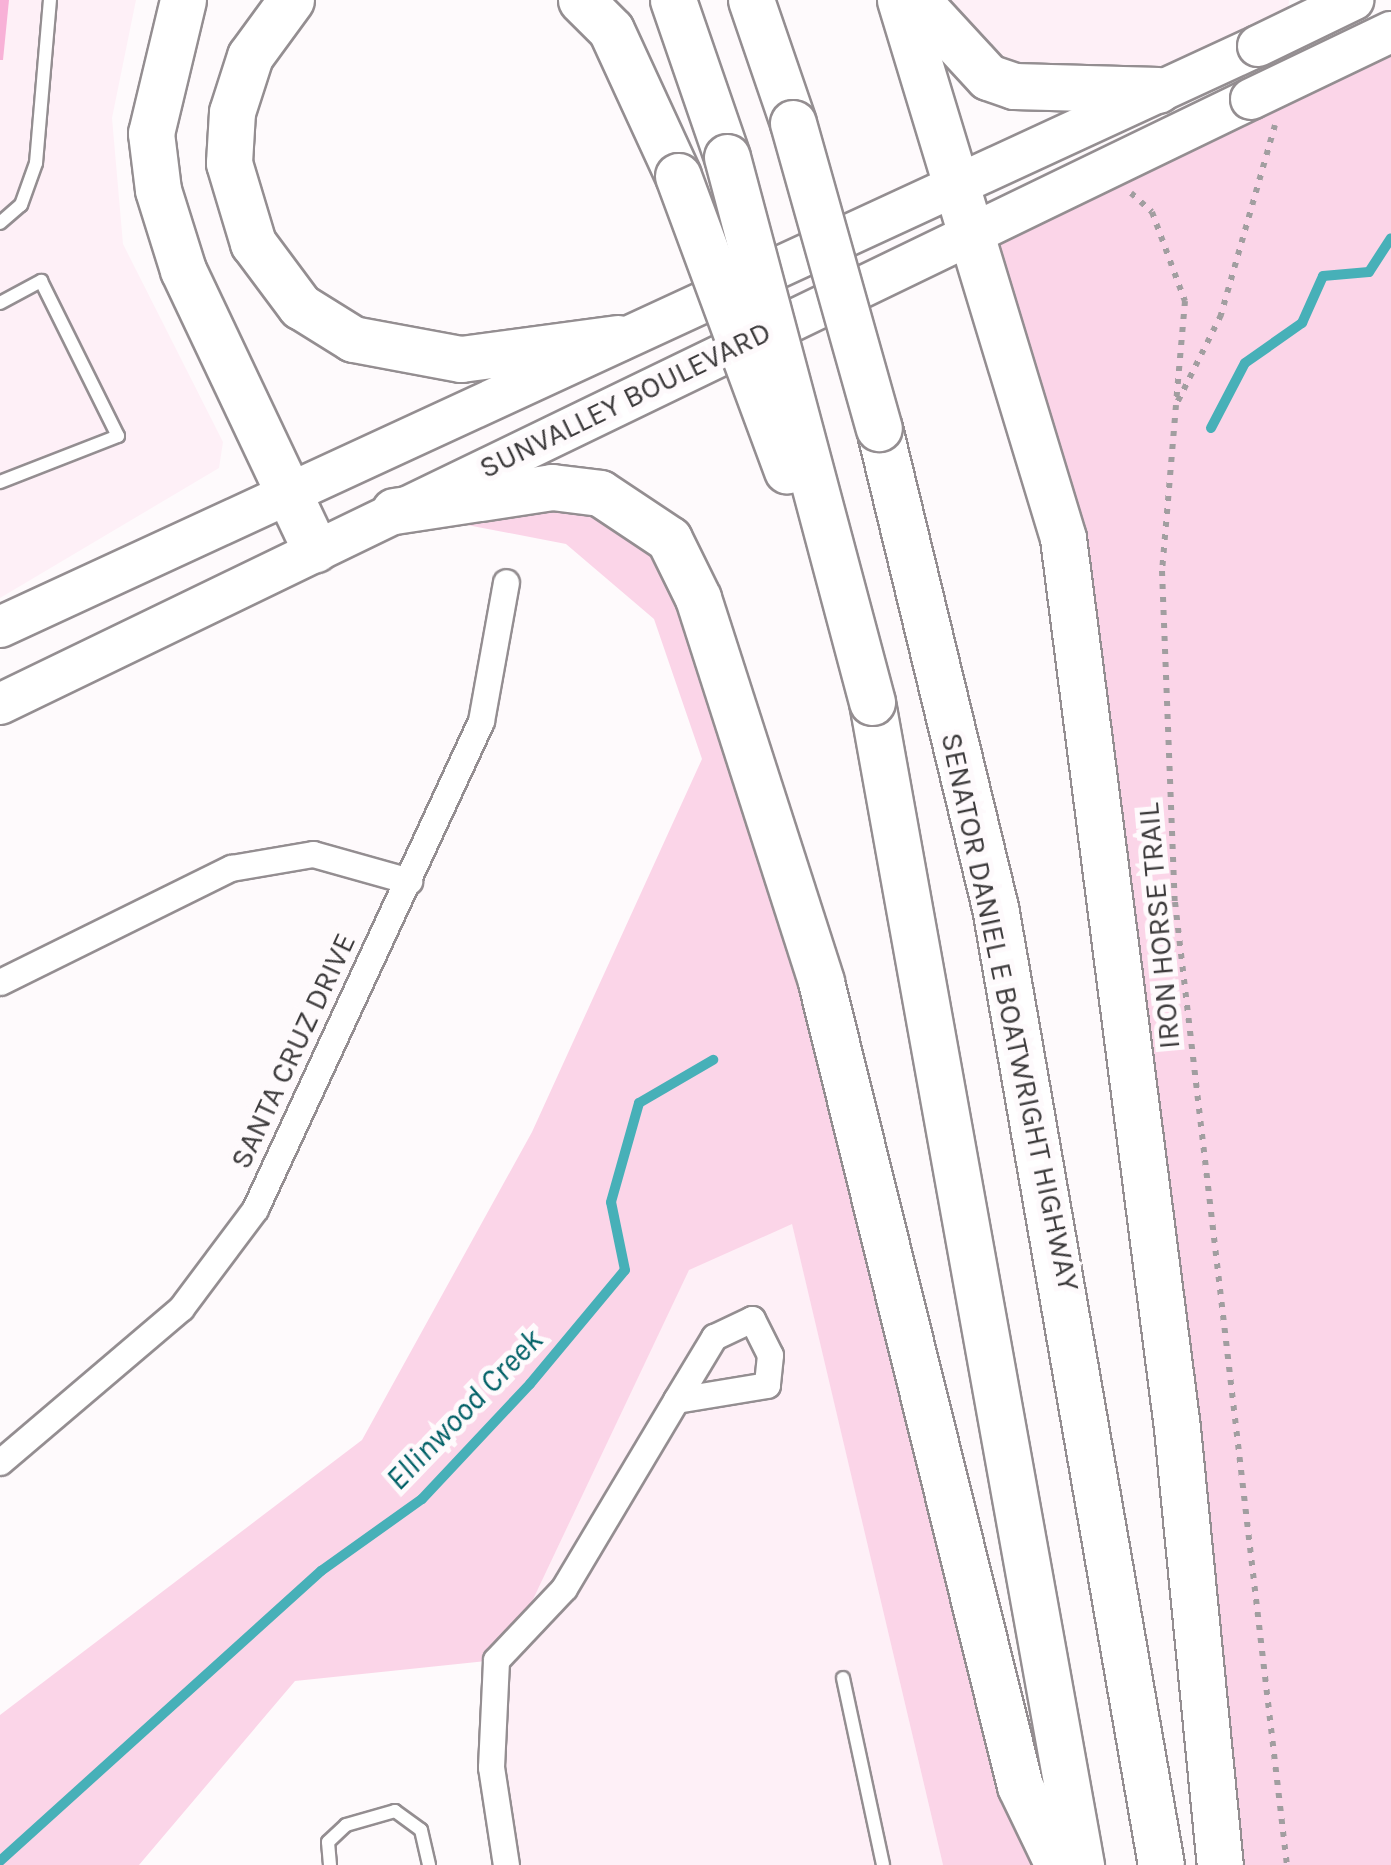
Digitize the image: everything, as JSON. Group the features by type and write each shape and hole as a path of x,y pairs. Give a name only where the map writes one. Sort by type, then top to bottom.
{"highway":[{"path":"183,0 152,132 158,190 183,270 315,549"},
{"path":"292,0 250,56 232,112 230,164 252,243 300,306 353,339 461,358 618,338"},
{"path":"581,0 612,30 678,176 872,702"},
{"path":"673,0 727,157 872,702 1081,1865"},
{"name":"SENATOR DANIEL E BOATWRIGHT HIGHWAY","path":"751,0 793,122 879,428 998,926 1161,1865"},
{"path":"900,0 975,232 1073,600 1176,1428 1220,1865"},
{"path":"917,0 988,77 1014,86 1158,90"},
{"path":"394,511 552,487 600,493 668,539 698,598 821,982 1020,1786 1058,1865"}],"main road":[{"name":"SUNVALLEY BOULEVARD","path":"0,627 286,488 1354,0"},
{"name":"SUNVALLEY BOULEVARD","path":"0,704 1105,169 1264,103 1391,32"}],"street":[{"name":"SANTA CRUZ DRIVE","path":"0,1462 182,1308 254,1209 410,881 481,721 506,582"},
{"path":"0,982 231,868 312,854 410,881"},
{"path":"506,1865 491,1767 496,1660 564,1588 676,1400"}],"lane":[{"path":"0,223 21,206 36,163 50,0"},
{"path":"0,303 41,281 118,436 0,482"},
{"path":"843,1678 883,1865"},
{"path":"330,1865 328,1842 346,1825 395,1812 421,1830 429,1865"}],"path":[{"name":"IRON HORSE TRAIL","path":"1264,103 1271,161 1222,315 1176,406 1162,571 1175,902 1287,1865"},
{"path":"1105,169 1152,212 1185,301 1176,406"}],"shaded area":[{"path":"0,0 136,0 112,118 123,244 223,442 219,468 0,598"},
{"path":"917,0 1289,0 1286,33 1158,90 1031,93"},
{"path":"1391,32 1391,1865 1220,1865 1073,600 975,232"},
{"path":"552,487 669,539 1058,1865 943,1865 792,1224 689,1270 520,1627 496,1660 295,1681 139,1865 0,1865 0,1715 362,1440 532,1132 702,759 654,619 566,544 394,511"},
{"path":"792,1223 943,1865 506,1865 492,1694 520,1627 689,1269"}],"building":[{"path":"0,0 9,0 3,60 0,60"}],"waterway":[{"name":"Ellinwood Creek","path":"1211,428 1245,363 1302,323 1323,276 1369,272 1391,238"},
{"name":"Ellinwood Creek","path":"0,1861 321,1571 422,1499 530,1384 625,1270 611,1202 639,1103 713,1060"}]}
